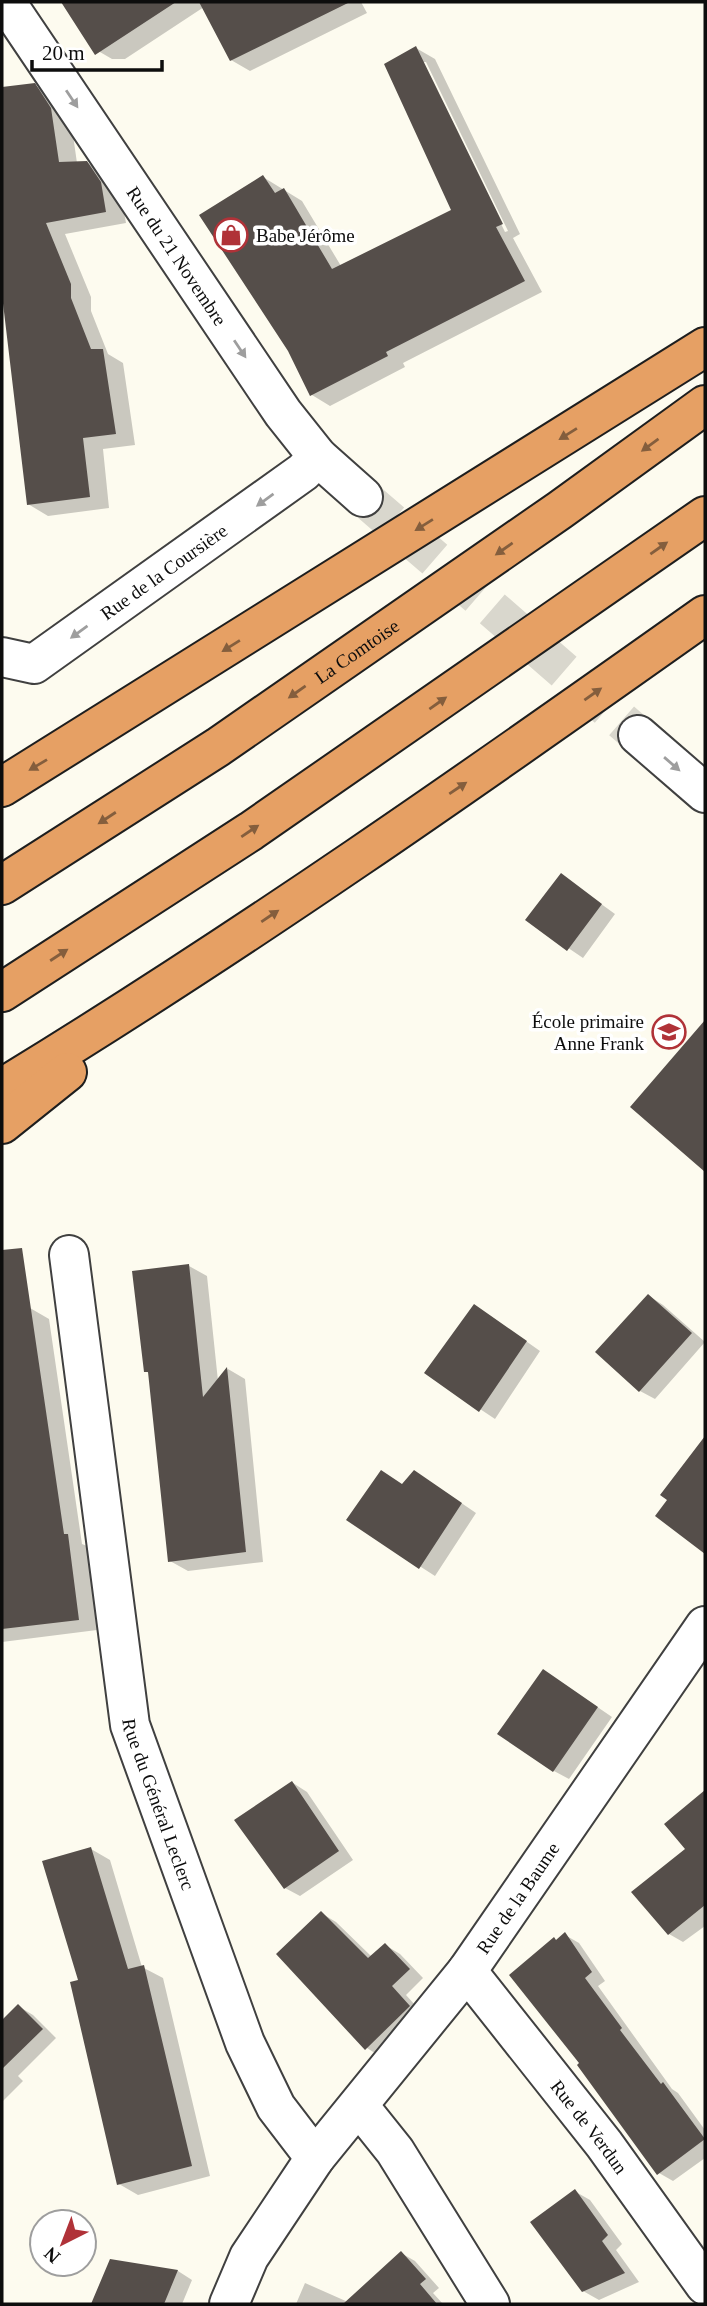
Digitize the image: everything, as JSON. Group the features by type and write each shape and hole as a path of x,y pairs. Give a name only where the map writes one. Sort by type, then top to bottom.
{"highway":[{"path":"2,787 705,347"},
{"name":"La Comtoise","path":"2,886 218,747 560,510 705,405"},
{"path":"2,992 251,831 705,516"},
{"path":"2,1088 213,954 537,734 705,614"},
{"path":"2,1124 213,954"}],"street":[{"name":"Rue du 21 Novembre","path":"6,2 283,413 318,457 363,497"},
{"name":"Rue de la Coursière","path":"2,657 34,664 303,472 318,457"},
{"path":"638,735 705,793"},
{"name":"Rue du Général Leclerc","path":"69,1255 130,1725 245,2043 276,2107 315,2158"},
{"name":"Rue de la Baume","path":"315,2158 467,1971 705,1626"},
{"name":"Rue de Verdun","path":"467,1971 604,2144 705,2285"},
{"path":"359,2106 395,2151 490,2304"},
{"path":"229,2304 249,2257 315,2158"}],"building":[{"path":"61,2 176,2 95,55"},
{"path":"199,2 350,2 230,61"},
{"path":"416,46 503,224 496,227 525,281 386,352 388,356 310,396 288,351 199,215 263,175 275,193 284,188 332,269 451,210 384,64"},
{"path":"35,83 51,108 59,162 87,161 101,182 106,212 46,223 71,284 71,298 91,349 103,349 116,434 83,438 90,497 27,505 2,295 2,87"},
{"path":"561,873 602,904 567,951 525,920"},
{"path":"705,1020 705,1172 630,1107"},
{"path":"22,1248 64,1534 68,1534 79,1620 2,1629 2,1250"},
{"path":"189,1264 203,1397 227,1367 246,1552 168,1562 148,1372 144,1372 132,1271"},
{"path":"648,1294 692,1333 639,1392 595,1352"},
{"path":"474,1304 527,1341 479,1412 424,1373"},
{"path":"705,1436 705,1554 655,1516 667,1500 660,1495"},
{"path":"381,1470 402,1484 414,1470 462,1503 419,1569 346,1520"},
{"path":"543,1669 598,1707 553,1772 497,1734"},
{"path":"292,1781 339,1851 284,1889 234,1820"},
{"path":"705,1790 705,1905 668,1935 631,1892 685,1849 664,1824"},
{"path":"91,1847 128,1969 144,1965 192,2166 117,2185 70,1982 78,1980 42,1861"},
{"path":"321,1911 368,1958 385,1943 410,1969 392,1986 410,2006 365,2050 276,1954"},
{"path":"565,1932 592,1972 585,1978 622,2028 620,2030 705,2139 657,2175 577,2065 579,2063 509,1975 554,1937 556,1940"},
{"path":"18,2004 43,2029 2,2069 2,2020"},
{"path":"575,2189 608,2235 602,2241 625,2273 582,2292 530,2222"},
{"path":"401,2251 426,2279 420,2284 437,2304 343,2304"},
{"path":"110,2259 178,2270 164,2304 91,2304"}],"tunnel":[{"path":"363,497 638,735"}],"place":[{"name":"Babe Jérôme","path":"231,235"},
{"name":"École primaire Anne Frank","path":"669,1032"}]}
